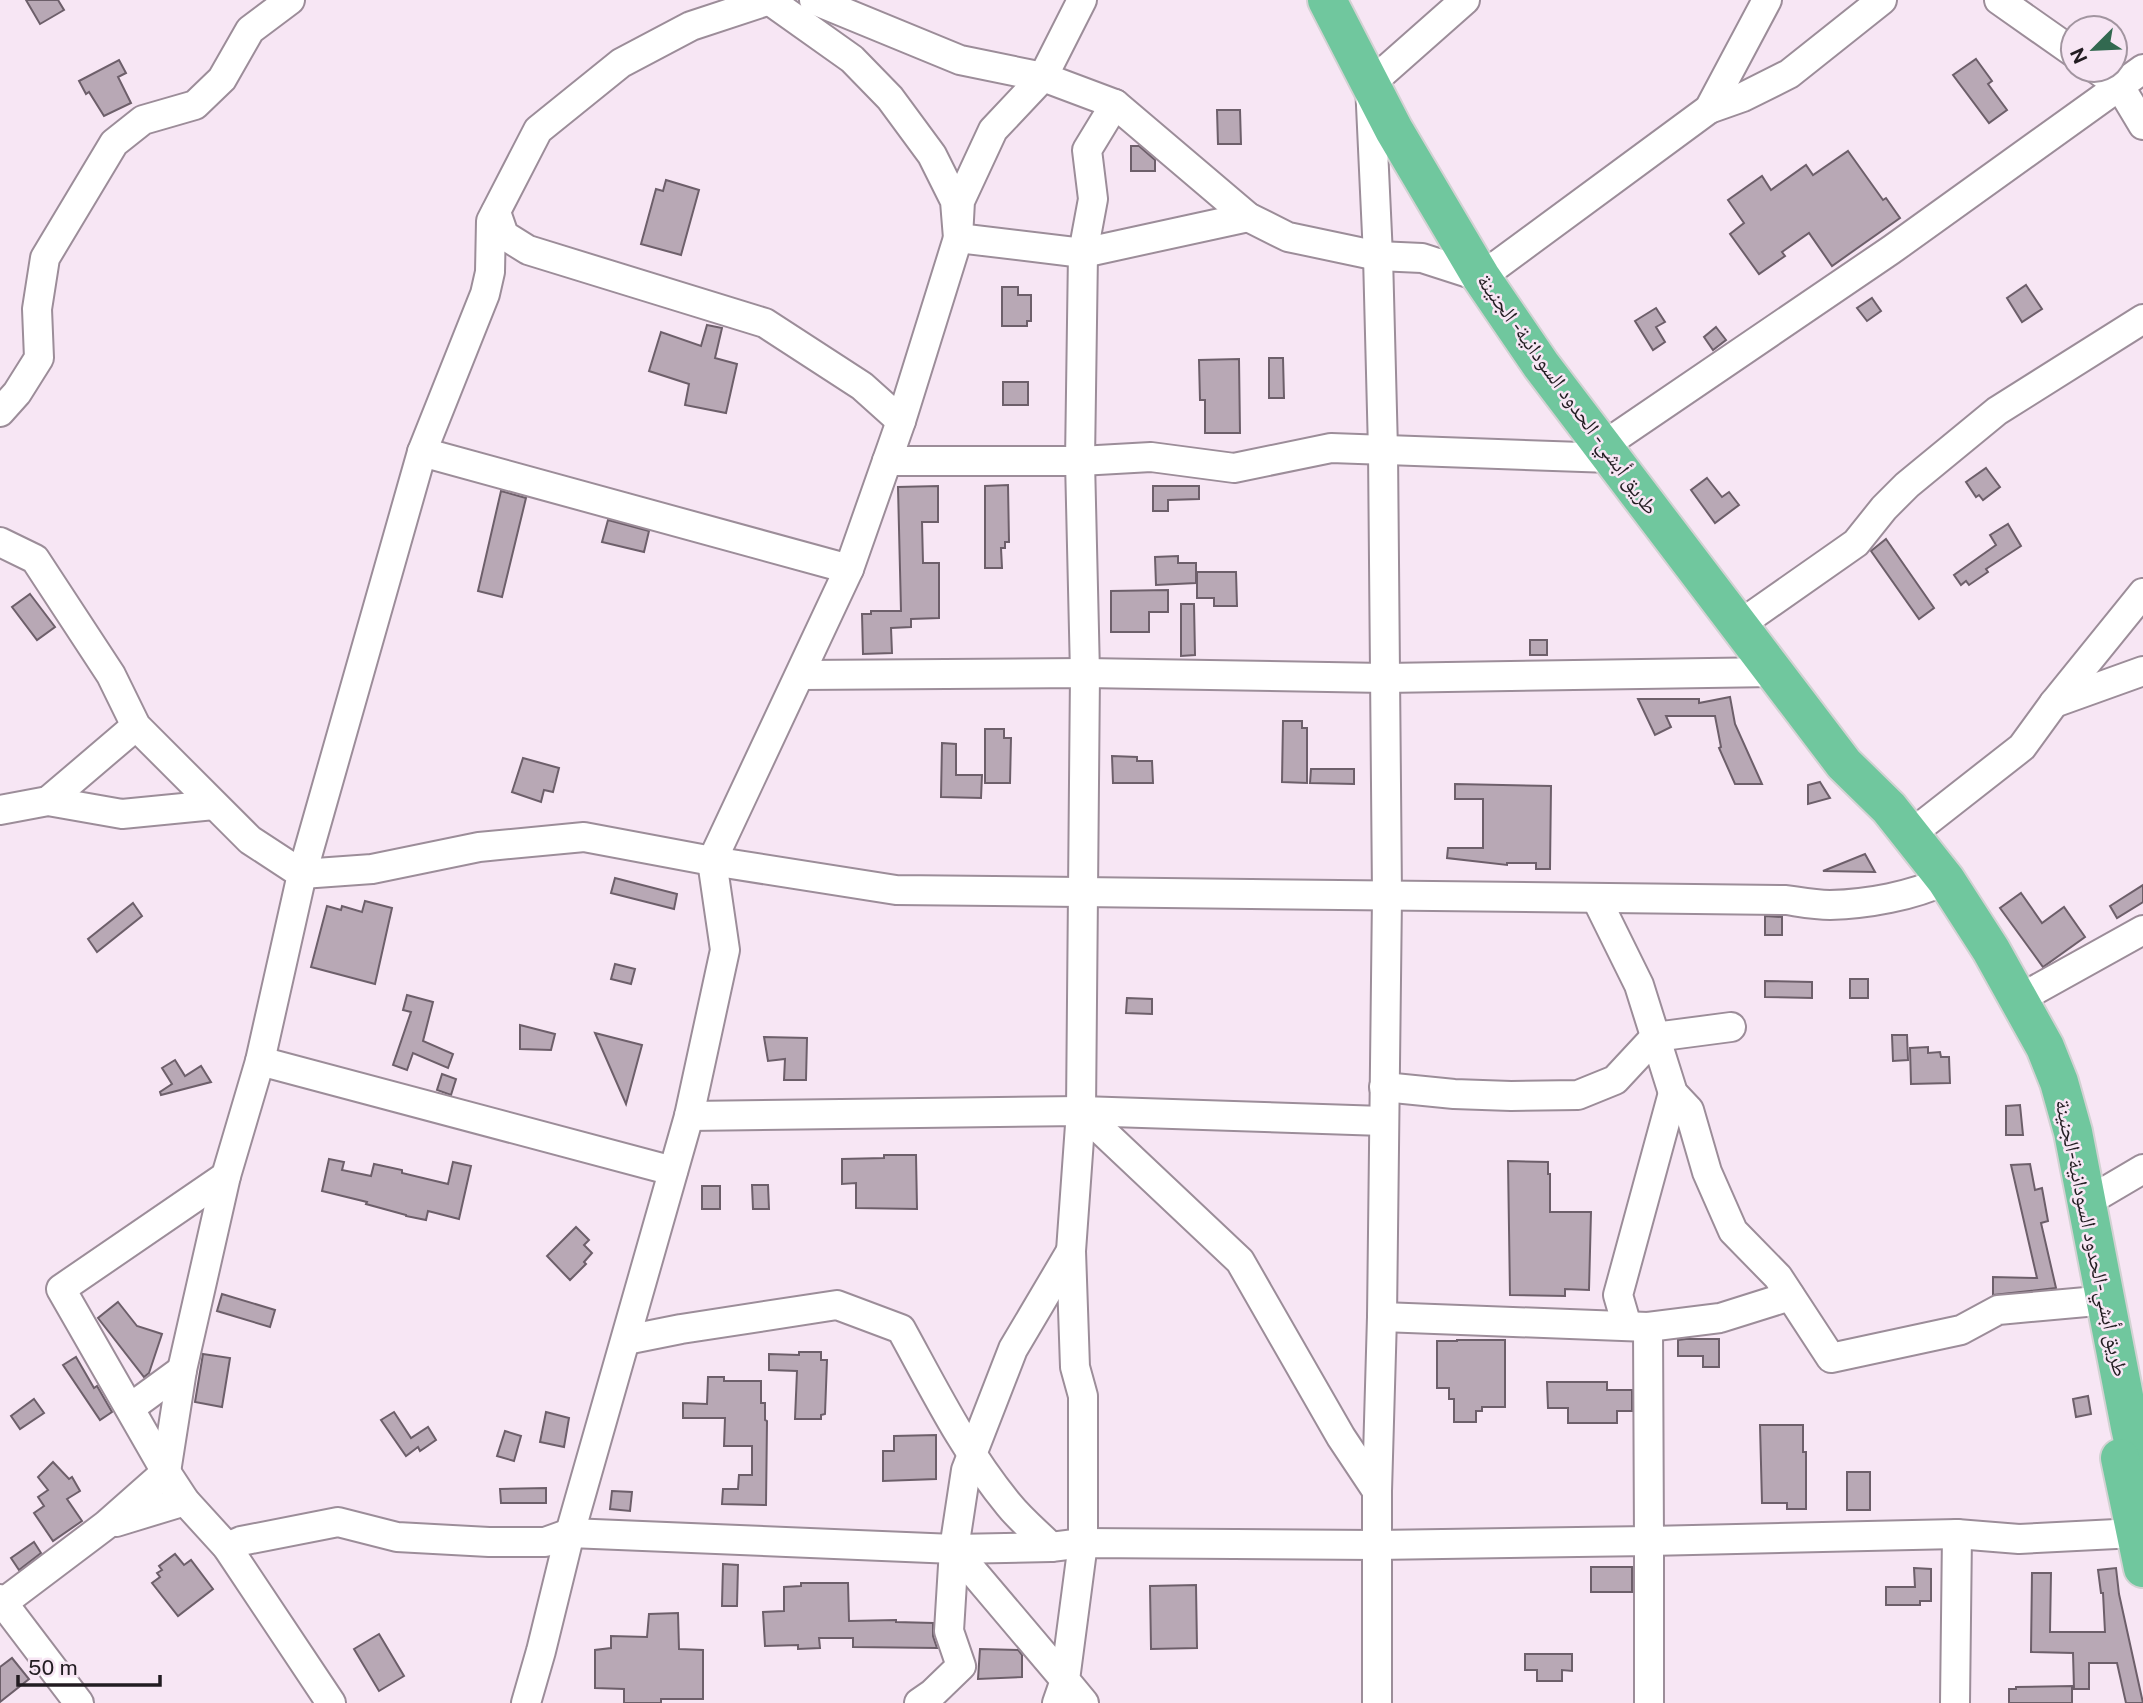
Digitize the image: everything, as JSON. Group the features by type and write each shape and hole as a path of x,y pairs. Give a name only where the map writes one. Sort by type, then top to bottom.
{"highway":[{"name":"طريق أبشي - الحدود السودانية - الجنينة","path":"1327,0 1394,130 1481,277 1541,365 1844,764"},
{"name":"طريق أبشي-الحدود السودانية-الجنينة","path":"1844,764 1911,834 1935,885 2013,1004 2045,1047 2059,1082 2073,1132 2129,1427 2143,1485"},
{"path":"1844,764 1876,833 1910,871 1935,885"},
{"path":"2013,1004 2053,1138 2086,1302 2129,1427 2140,1551"}],"street":[{"path":"0,412 17,393 39,358 37,309 45,258 114,143 143,120 195,105 222,79 250,30 290,0"},
{"path":"79,1703 1,1602 106,1525 166,1472 182,1370 226,1176 260,1061 302,873 422,452 485,294 490,272 491,221 538,130 621,63 691,26 769,0 852,59 890,98 932,155 955,201 958,239"},
{"path":"814,0 840,6 960,60 1043,77 1115,104 1248,217 1288,237 1378,256 1422,258 1481,277 1709,109 1742,97 1789,74 1882,0"},
{"path":"526,1703 570,1533 689,1116 725,950 712,861 849,569 901,421 958,239 960,201 993,130 1043,77 1082,0"},
{"path":"1377,1703 1376,1545 1382,1317 1387,896 1383,450 1370,84 1465,0"},
{"path":"1709,109 1767,0"},
{"path":"1999,0 2059,42"},
{"path":"887,461 1080,461 1152,457 1234,468 1331,448 1607,452 1891,250 2100,84"},
{"path":"2114,84 2143,125"},
{"path":"1061,1691 1083,1543 1083,1396 1075,1367 1071,1251 1081,1111 1085,673 1080,461 1083,253 1093,199 1087,150 1115,104"},
{"path":"496,212 504,235 528,250 765,323 862,386 901,421"},
{"path":"958,239 1083,253 1116,248 1248,217"},
{"path":"1739,625 1856,544 1884,508 1907,485 1997,411 2143,319"},
{"path":"422,452 849,569"},
{"path":"0,542 35,559 111,675 136,726 250,840 302,873 372,869 479,847 584,837 712,861 896,890 1786,900 1829,905 1896,897 1935,885"},
{"path":"1911,834 2022,747 2143,593"},
{"path":"2054,703 2143,671"},
{"path":"801,675 1085,673 1385,678 1775,672"},
{"path":"48,801 136,726"},
{"path":"0,810 48,801 122,814 214,805"},
{"path":"1596,898 1639,985 1673,1093 1689,1110 1707,1172 1733,1231 1778,1278 1832,1358 1961,1330 1998,1310 2086,1302"},
{"path":"2013,1004 2143,930"},
{"path":"1384,1087 1454,1094 1578,1095 1615,1080 1655,1037 1731,1027"},
{"path":"260,1061 673,1171"},
{"path":"1649,1703 1649,1541 1638,1326 1618,1295 1673,1093"},
{"path":"1081,1111 1240,1261 1341,1437 1377,1491"},
{"path":"689,1116 1081,1111 1383,1121"},
{"path":"2087,1202 2143,1170"},
{"path":"226,1176 61,1289 166,1472 185,1500 227,1547 331,1703"},
{"path":"919,1703 961,1666 948,1631 954,1549 965,1470 1013,1349 1071,1251"},
{"path":"1382,1317 1638,1326 1720,1318 1790,1296"},
{"path":"626,1340 837,1305 901,1329 971,1453 1009,1505 1051,1547"},
{"path":"130,1408 182,1370"},
{"path":"106,1525 185,1500"},
{"path":"227,1547 241,1541 338,1522 397,1537 489,1542 545,1542 570,1533 954,1549 1051,1547 1083,1543 1376,1545 1957,1534 2140,1551"},
{"path":"1955,1703 1957,1534"},
{"path":"954,1549 1061,1691 1084,1703"}],"building":[{"path":"26,0 58,0 64,10 40,24"},
{"path":"1976,59 1992,81 1988,84 2007,110 1989,123 1953,75"},
{"path":"119,60 126,73 118,77 131,103 104,116 79,81"},
{"path":"1217,110 1240,110 1241,144 1218,144"},
{"path":"1131,146 1139,146 1155,160 1155,171 1131,171"},
{"path":"1848,151 1883,200 1886,198 1900,218 1832,266 1809,233 1782,252 1785,256 1759,274 1730,234 1744,223 1728,200 1762,176 1771,190 1806,165 1813,175"},
{"path":"666,180 699,190 681,255 641,244 656,189 663,191"},
{"path":"2026,285 2042,309 2022,322 2007,298"},
{"path":"1002,287 1018,287 1018,295 1031,295 1031,321 1027,321 1027,326 1002,326"},
{"path":"1872,298 1881,311 1867,321 1857,308"},
{"path":"1656,308 1665,322 1656,327 1665,342 1653,350 1635,321"},
{"path":"707,325 722,328 715,358 737,364 726,413 685,405 689,384 649,371 661,332 701,346"},
{"path":"1716,327 1726,340 1713,350 1704,337"},
{"path":"1269,358 1283,358 1284,398 1269,398"},
{"path":"1239,359 1240,433 1205,433 1205,400 1200,400 1199,360"},
{"path":"1003,382 1028,382 1028,405 1003,405"},
{"path":"1986,468 2000,487 1983,500 1979,495 1976,497 1966,482"},
{"path":"1707,478 1722,497 1729,492 1739,505 1715,523 1691,490"},
{"path":"1008,485 1009,542 1005,542 1005,548 1001,548 1002,568 985,568 985,486"},
{"path":"938,486 938,522 922,522 923,563 939,563 939,618 911,619 911,627 891,628 892,653 863,654 862,614 871,614 871,611 901,611 898,487"},
{"path":"1153,486 1199,486 1199,499 1168,500 1168,511 1153,511"},
{"path":"501,491 526,498 502,597 478,591"},
{"path":"608,520 649,531 644,552 602,542"},
{"path":"2008,524 2021,546 1986,569 1988,572 1969,585 1966,581 1961,585 1954,575 1996,545 1990,535"},
{"path":"1886,539 1934,608 1919,619 1871,551"},
{"path":"1178,556 1178,563 1196,563 1196,583 1156,585 1155,557"},
{"path":"1197,572 1236,572 1237,606 1214,606 1214,598 1197,598"},
{"path":"1168,590 1168,612 1149,612 1149,632 1111,632 1111,591"},
{"path":"30,594 55,627 37,640 12,607"},
{"path":"1181,604 1194,604 1195,655 1181,656"},
{"path":"1530,640 1547,640 1547,655 1530,655"},
{"path":"1730,697 1735,724 1762,784 1735,784 1719,748 1721,747 1715,716 1666,716 1671,727 1655,735 1638,699 1699,699 1699,703"},
{"path":"1283,721 1302,721 1302,728 1307,728 1307,783 1282,782"},
{"path":"985,729 1004,729 1004,738 1011,738 1010,783 985,783"},
{"path":"942,743 956,744 956,775 982,775 981,798 941,797"},
{"path":"1112,756 1137,757 1137,761 1152,761 1153,783 1113,783"},
{"path":"523,758 559,768 553,792 544,790 541,802 512,792"},
{"path":"1311,769 1354,769 1354,784 1310,783"},
{"path":"1820,782 1830,798 1808,804 1808,785"},
{"path":"1455,784 1551,786 1550,869 1536,869 1536,863 1507,865 1447,858 1448,848 1483,848 1483,799 1455,799"},
{"path":"1865,854 1875,872 1823,871"},
{"path":"615,878 677,894 674,909 611,893"},
{"path":"2143,885 2143,902 2117,918 2110,906"},
{"path":"2021,893 2042,923 2064,907 2085,937 2043,967 2000,908"},
{"path":"365,901 392,908 375,984 311,967 327,906 341,910 342,906 362,912"},
{"path":"133,903 142,916 97,952 88,939"},
{"path":"1765,916 1782,917 1782,935 1765,935"},
{"path":"615,964 635,969 631,984 611,979"},
{"path":"1850,979 1868,979 1868,998 1850,998"},
{"path":"1765,981 1812,982 1812,998 1765,997"},
{"path":"407,995 433,1002 423,1041 453,1054 448,1068 413,1053 407,1070 393,1065 411,1012 403,1010"},
{"path":"1127,998 1152,999 1152,1014 1126,1013"},
{"path":"520,1025 555,1034 551,1050 520,1049"},
{"path":"595,1033 642,1045 626,1104"},
{"path":"1892,1035 1907,1035 1908,1060 1893,1061"},
{"path":"764,1037 807,1038 806,1080 784,1080 785,1059 768,1061"},
{"path":"1928,1047 1928,1053 1940,1052 1941,1057 1949,1057 1950,1083 1911,1084 1910,1048"},
{"path":"175,1060 185,1076 201,1066 211,1082 161,1095 160,1092 172,1084 162,1068"},
{"path":"442,1074 456,1079 451,1095 437,1090"},
{"path":"2020,1105 2023,1135 2006,1135 2006,1106"},
{"path":"884,1155 916,1155 917,1209 856,1208 856,1183 842,1184 842,1159 884,1158"},
{"path":"329,1159 344,1162 342,1170 371,1176 374,1164 448,1184 453,1162 471,1166 459,1219 428,1211 426,1220 406,1216 366,1204 367,1202 322,1191"},
{"path":"1508,1161 1548,1162 1550,1212 1591,1212 1589,1290 1565,1289 1565,1296 1510,1295"},
{"path":"2030,1164 2035,1190 2042,1188 2048,1221 2041,1223 2056,1288 1993,1295 1993,1277 2037,1278 2011,1165"},
{"path":"752,1185 768,1185 769,1209 753,1209"},
{"path":"702,1186 720,1186 720,1209 702,1209"},
{"path":"576,1227 589,1240 584,1245 592,1253 584,1262 586,1264 570,1280 547,1256"},
{"path":"222,1294 275,1310 270,1327 217,1311"},
{"path":"118,1302 137,1326 162,1334 149,1373 144,1377 98,1318"},
{"path":"1719,1339 1719,1367 1703,1367 1703,1356 1678,1356 1678,1340"},
{"path":"1505,1340 1505,1407 1482,1407 1482,1411 1476,1411 1476,1422 1454,1422 1454,1399 1449,1399 1449,1388 1437,1388 1437,1341"},
{"path":"799,1352 821,1352 821,1360 827,1360 825,1414 821,1415 821,1419 795,1419 797,1371 769,1370 769,1354 799,1355"},
{"path":"203,1354 230,1358 222,1407 195,1402"},
{"path":"76,1357 112,1412 100,1420 63,1365"},
{"path":"708,1377 724,1377 724,1381 761,1381 761,1403 765,1403 767,1421 766,1505 722,1504 723,1489 738,1489 739,1475 752,1475 752,1446 724,1446 725,1418 683,1418 683,1403 707,1404"},
{"path":"1547,1382 1607,1382 1607,1390 1632,1390 1632,1411 1617,1411 1617,1423 1568,1423 1568,1408 1548,1408"},
{"path":"2088,1396 2091,1414 2076,1417 2073,1399"},
{"path":"34,1399 44,1413 20,1429 11,1416"},
{"path":"394,1412 411,1438 428,1427 436,1440 420,1451 418,1447 406,1456 381,1420"},
{"path":"546,1412 569,1418 564,1447 540,1442"},
{"path":"1760,1425 1803,1425 1806,1509 1787,1509 1787,1503 1762,1503"},
{"path":"505,1431 521,1436 514,1461 497,1456"},
{"path":"936,1435 936,1479 883,1481 883,1451 894,1451 894,1436"},
{"path":"53,1462 69,1479 72,1477 80,1491 67,1499 82,1521 53,1541 34,1513 44,1506 38,1497 48,1490 38,1477"},
{"path":"1847,1472 1870,1472 1870,1510 1847,1510"},
{"path":"546,1488 546,1503 501,1503 500,1489"},
{"path":"612,1491 632,1492 630,1511 610,1509"},
{"path":"34,1542 41,1553 19,1570 11,1558"},
{"path":"175,1554 184,1565 191,1560 213,1589 178,1616 152,1583 160,1577 157,1573 162,1570 159,1566"},
{"path":"723,1564 738,1565 737,1606 722,1606"},
{"path":"1591,1567 1632,1567 1632,1592 1591,1592"},
{"path":"1914,1568 1931,1569 1931,1601 1920,1601 1920,1605 1886,1605 1886,1587 1915,1587"},
{"path":"2116,1568 2119,1594 2143,1703 2126,1703 2117,1663 2089,1663 2089,1689 2074,1689 2073,1653 2031,1652 2032,1573 2051,1573 2050,1632 2105,1632 2103,1593 2098,1570"},
{"path":"801,1583 848,1583 849,1621 896,1620 933,1623 937,1648 853,1647 853,1638 819,1638 820,1648 798,1649 798,1645 765,1646 763,1612 784,1611 784,1587 801,1586"},
{"path":"1196,1585 1197,1648 1151,1649 1150,1586"},
{"path":"678,1613 679,1649 703,1650 703,1699 661,1699 661,1703 624,1703 624,1689 595,1688 595,1650 611,1648 611,1636 647,1637 649,1614"},
{"path":"379,1634 404,1676 379,1691 354,1649"},
{"path":"980,1649 1018,1650 1022,1655 1022,1677 978,1679"},
{"path":"1525,1654 1572,1654 1572,1671 1562,1670 1562,1681 1537,1681 1537,1670 1525,1670"},
{"path":"12,1658 29,1679 0,1702 0,1667"},
{"path":"2072,1686 2072,1703 2009,1703 2009,1689 2016,1687"}]}
